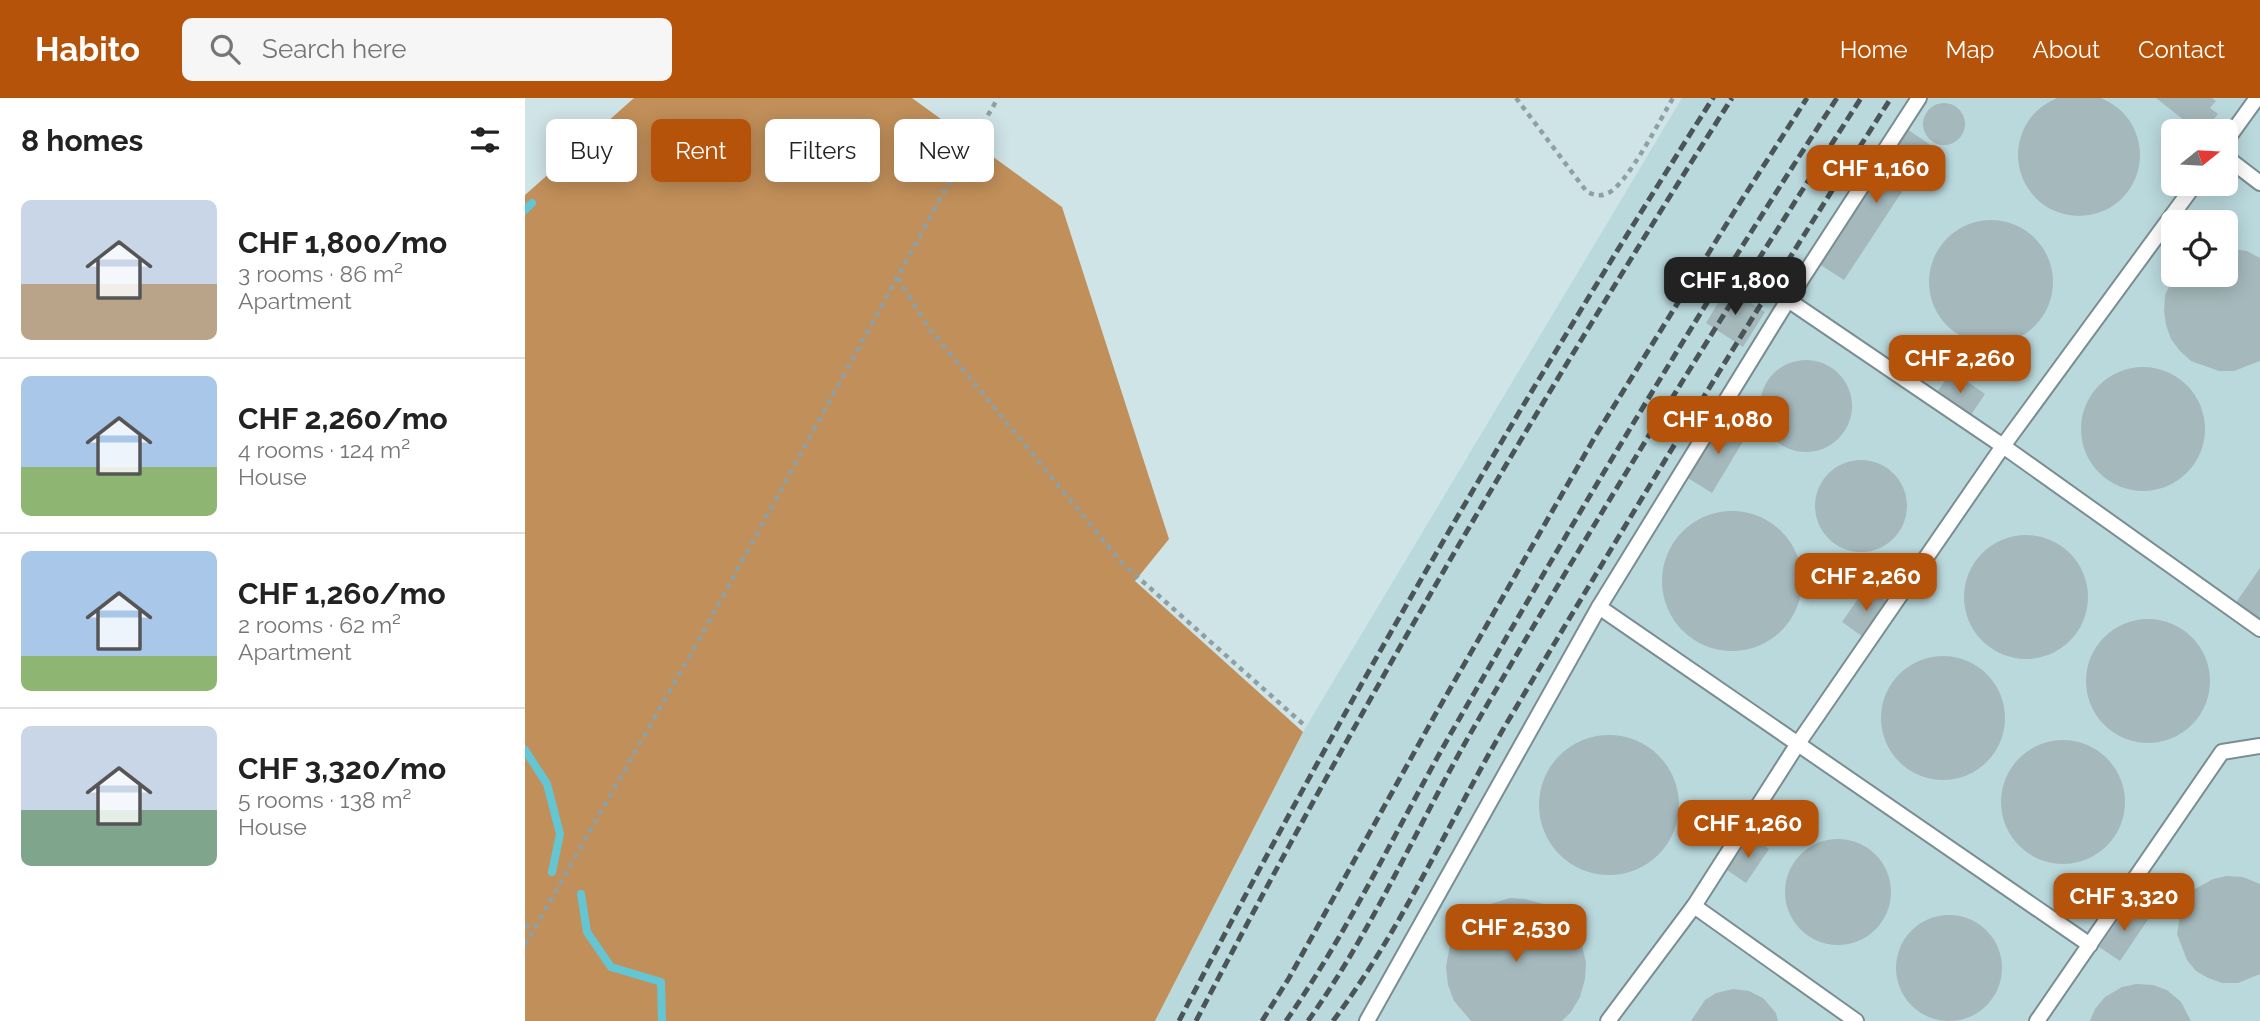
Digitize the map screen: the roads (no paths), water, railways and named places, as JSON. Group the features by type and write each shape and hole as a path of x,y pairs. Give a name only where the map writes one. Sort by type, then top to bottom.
{"lane":[{"path":"1367,1021 1599,607 1788,300 1919,98"},
{"path":"2238,124 2257,98"},
{"path":"2238,167 2260,183"},
{"path":"1608,1021 1694,906 1797,745 2003,446 2186,196"},
{"path":"1788,300 2003,446 2260,629"},
{"path":"1599,607 2089,945"},
{"path":"2037,1021 2223,752 2260,746"},
{"path":"1694,906 1856,1021"}],"waterway":[{"path":"525,210 532,203"},
{"path":"525,750 547,784 560,834 552,872"},
{"path":"581,894 587,932 611,967 661,982 662,1021"}],"railway":[{"path":"1179,1021 1305,786 1436,554 1572,324 1713,98"},
{"path":"1196,1021 1387,669 1591,324 1732,98"},
{"path":"1262,1021 1289,978 1435,715 1596,435 1807,98"},
{"path":"1286,1021 1333,948 1458,721 1596,485 1837,98"},
{"path":"1308,1021 1353,951 1452,766 1567,570 1712,333 1861,98"},
{"path":"1333,1021 1381,950 1505,726 1600,568 1891,98"}]}
